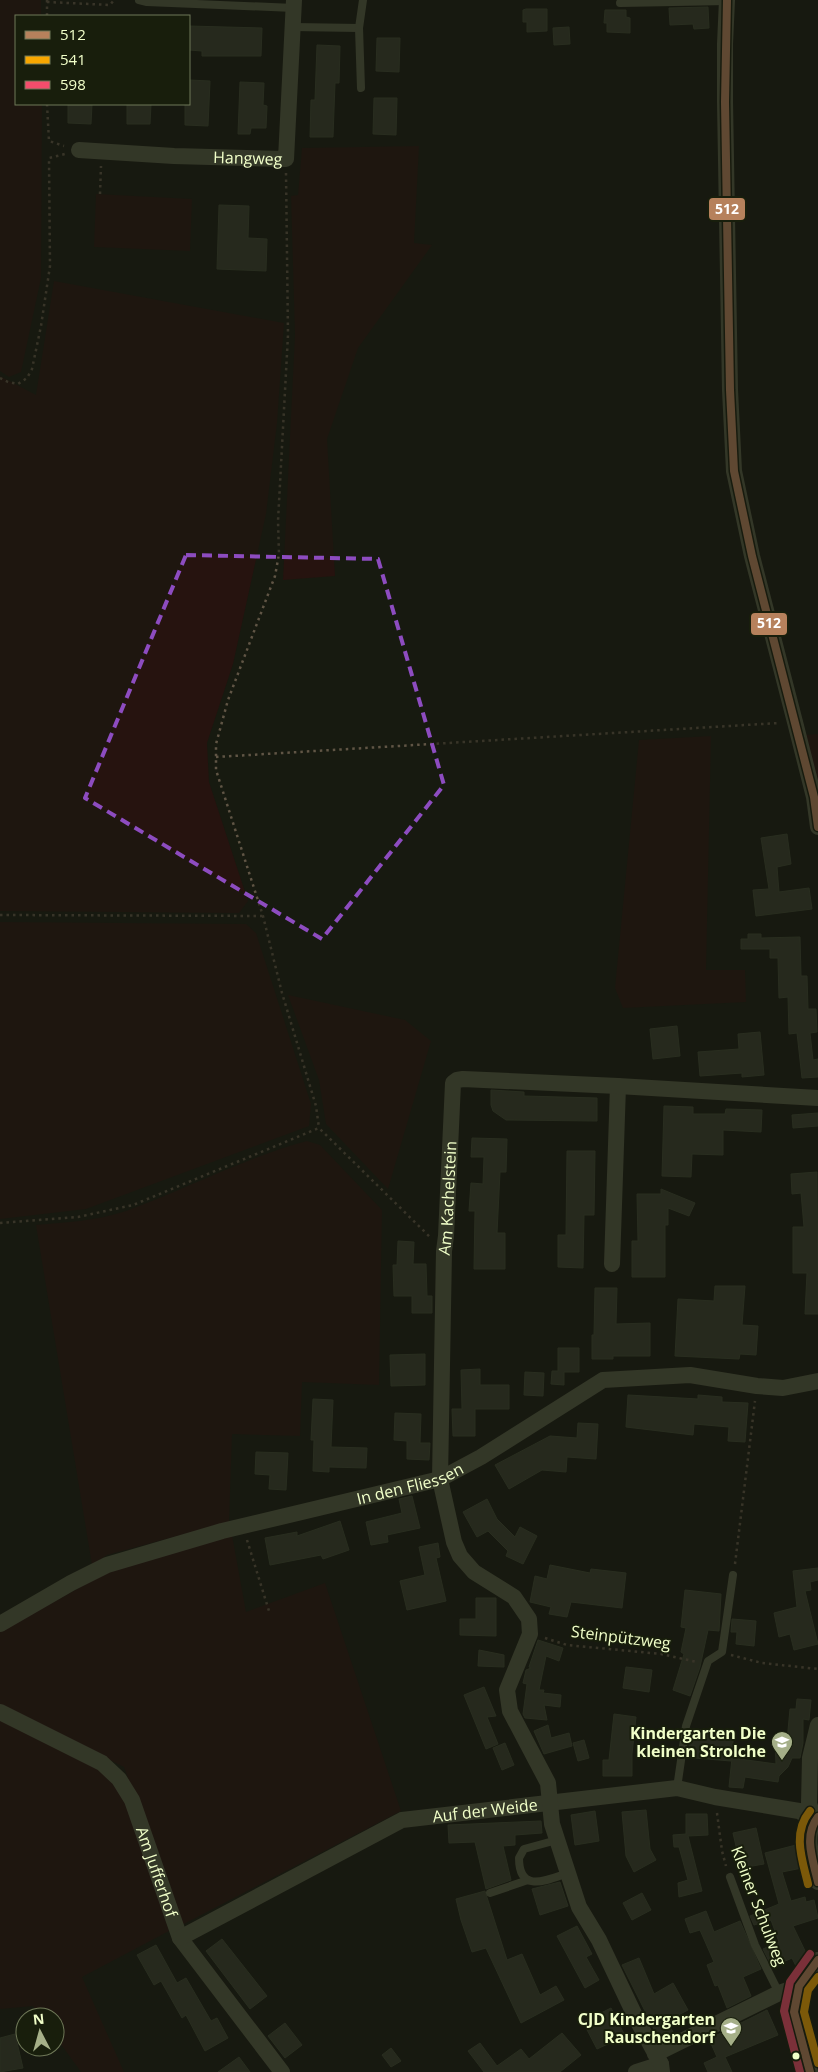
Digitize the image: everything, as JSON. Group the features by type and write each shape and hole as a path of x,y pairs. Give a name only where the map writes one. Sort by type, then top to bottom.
{"street":[{"path":"727,0 725,44 730,390 734,471 752,556 814,797 818,827"},
{"name":"Hangweg","path":"79,150 286,159 294,4"},
{"name":"Am Kachelstein","path":"530,1634 529,1618 514,1597 474,1572 460,1556 454,1542 440,1479 444,1251 453,1084 457,1080 463,1079 818,1098"},
{"path":"612,1264 618,1086"},
{"name":"In den Fliessen","path":"0,1624 71,1582 107,1565 243,1526 440,1479 481,1457 603,1380 690,1375 757,1386 783,1388 818,1381"},
{"path":"530,1634 507,1690 510,1710 548,1783 552,1824 579,1907 599,1940 659,2063"},
{"name":"Am Jufferhof","path":"0,1712 102,1763 119,1779 132,1800 180,1938 282,2072"},
{"path":"818,1726 810,1758 809,1804 816,1818 809,1838 818,1882"},
{"name":"Auf der Weide","path":"180,1938 402,1820 677,1788 715,1797 799,1811 816,1818"},
{"path":"810,2072 794,2012 799,1986 818,1960"},
{"path":"636,2072 659,2063 778,1993 799,1986"}],"lane":[{"name":"Hangweg","path":"139,0 147,2 294,4"},
{"path":"361,88 359,28 363,0"},
{"path":"620,3 727,0"},
{"path":"293,27 359,28"},
{"path":"677,1788 686,1726 708,1662 722,1652 733,1576"},
{"path":"557,1840 524,1849 519,1858 522,1875 528,1880 538,1883 568,1873"},
{"name":"Kleiner Schulweg","path":"730,1877 755,1945 778,1993"},
{"path":"490,1893 528,1880"}],"path":[{"path":"47,15 47,1 110,4 114,0"},
{"path":"47,105 49,141 79,150"},
{"path":"0,378 18,384 27,378 32,369 42,326 50,266 49,158 79,150"},
{"path":"100,194 101,152"},
{"path":"286,159 288,335 278,521 279,554 275,576 228,700 216,744 216,770 263,916 282,993 316,1106 319,1128 444,1251"},
{"path":"216,757 795,722"},
{"path":"0,915 263,916"},
{"path":"0,1224 78,1217 132,1205 319,1128"},
{"path":"733,1576 757,1386"},
{"path":"243,1526 269,1611"},
{"name":"Steinpützweg","path":"530,1634 567,1645 661,1654 699,1663 708,1662"},
{"path":"722,1652 762,1663 818,1669"},
{"name":"Kleiner Schulweg","path":"715,1797 722,1851 730,1877"}],"highlighted area":[{"path":"186,555 378,559 444,785 322,939 85,798"}],"shaded area":[{"path":"0,0 41,0 41,15 15,15 15,105 42,105 41,278 21,372 9,377 0,371"},
{"path":"419,146 414,243 432,245 358,348 327,439 335,576 283,580 295,335 291,196 298,195 302,148"},
{"path":"96,194 192,199 190,251 94,247"},
{"path":"54,281 284,323 277,423 266,514 233,664 207,743 209,782 248,901 239,913 0,911 0,376 36,395"},
{"path":"818,734 818,781 805,735"},
{"path":"711,736 706,970 745,970 746,1002 623,1008 615,988 639,740"},
{"path":"0,922 246,924 256,933 311,1104 309,1126 86,1209 0,1219"},
{"path":"288,995 405,1020 431,1041 388,1189 326,1124 319,1080"},
{"path":"307,1141 320,1145 382,1210 379,1385 302,1382 300,1436 232,1434 229,1522 107,1555 92,1565 36,1225 93,1219 126,1211 261,1156"},
{"path":"232,1535 246,1612 325,1583 401,1811 182,1925 124,1767 0,1706 0,1632 113,1569"},
{"path":"0,1720 87,1761 109,1777 127,1803 169,1931 82,1977 124,2072 81,2072 65,2050 65,2007 33,2006 0,2009"}],"building":[{"path":"708,7 709,28 694,29 693,24 670,25 669,8"},
{"path":"547,9 547,31 527,32 527,22 523,22 523,10"},
{"path":"605,10 626,10 626,17 630,18 630,33 607,32 607,23 604,23"},
{"path":"190,26 262,28 261,56 202,56 202,51 190,50"},
{"path":"569,27 570,44 554,45 553,28"},
{"path":"377,38 400,38 399,72 376,71"},
{"path":"317,45 340,46 339,83 335,83 333,137 310,137 311,100 315,100"},
{"path":"190,80 210,81 208,126 185,125 185,105 190,105"},
{"path":"240,82 264,83 263,105 267,106 266,128 251,128 250,134 238,134"},
{"path":"374,98 397,98 396,135 373,134"},
{"path":"68,105 92,105 91,124 68,123"},
{"path":"127,105 151,105 150,124 127,124"},
{"path":"219,205 249,206 248,238 267,239 266,271 217,269"},
{"path":"787,834 791,864 777,867 779,892 809,888 812,909 756,916 753,890 769,889 761,838"},
{"path":"748,934 761,934 761,938 800,937 801,976 807,976 808,1009 816,1009 817,1032 810,1033 813,1060 818,1059 818,1077 802,1078 797,1033 789,1034 788,997 779,998 778,958 770,958 770,949 741,949 741,939 748,939"},
{"path":"677,1026 680,1056 653,1059 650,1029"},
{"path":"760,1032 764,1075 742,1077 742,1073 700,1076 698,1052 739,1049 738,1034"},
{"path":"491,1090 524,1092 524,1096 597,1098 597,1121 506,1120 493,1111"},
{"path":"664,1106 693,1107 693,1114 725,1114 726,1109 762,1110 761,1132 723,1130 723,1155 692,1154 691,1177 662,1176"},
{"path":"818,1113 818,1126 793,1128 792,1115"},
{"path":"472,1138 507,1139 506,1172 500,1172 497,1233 505,1233 505,1269 474,1269 475,1211 469,1211 471,1183 483,1184 484,1157 471,1157"},
{"path":"567,1151 595,1151 594,1215 584,1215 583,1268 558,1267 558,1235 566,1235"},
{"path":"817,1172 818,1314 805,1314 807,1273 793,1273 793,1227 804,1227 801,1193 792,1194 791,1174"},
{"path":"661,1189 695,1203 689,1216 668,1208 668,1225 665,1225 665,1277 632,1277 632,1241 638,1241 637,1194 661,1194"},
{"path":"398,1241 414,1242 413,1264 426,1264 427,1296 432,1296 432,1313 412,1313 412,1296 394,1296 393,1265 397,1265"},
{"path":"715,1286 745,1286 742,1325 758,1326 756,1355 740,1354 739,1359 675,1356 678,1299 714,1301"},
{"path":"595,1288 617,1288 616,1324 650,1323 650,1356 613,1356 613,1359 592,1359"},
{"path":"558,1348 579,1348 579,1372 564,1372 564,1385 551,1384 552,1371 558,1371"},
{"path":"425,1354 425,1385 391,1386 390,1355"},
{"path":"480,1369 480,1385 509,1385 509,1409 475,1409 475,1436 453,1436 452,1409 462,1409 461,1370"},
{"path":"525,1372 544,1373 543,1396 524,1395"},
{"path":"628,1395 698,1399 698,1395 722,1397 722,1402 748,1403 745,1442 728,1441 729,1427 694,1424 693,1435 626,1427"},
{"path":"313,1399 333,1400 331,1447 367,1448 366,1468 329,1467 329,1472 313,1471 314,1440 311,1440"},
{"path":"395,1413 421,1414 420,1443 430,1443 429,1460 407,1459 407,1441 394,1440"},
{"path":"578,1423 598,1424 596,1459 567,1457 566,1472 542,1470 509,1489 495,1465 550,1436 577,1438"},
{"path":"256,1452 288,1453 286,1490 269,1489 270,1475 255,1474"},
{"path":"412,1496 420,1528 387,1535 388,1542 371,1545 366,1522 402,1513 399,1499"},
{"path":"487,1499 497,1519 515,1537 520,1527 537,1536 523,1564 506,1556 508,1551 488,1531 477,1537 463,1512"},
{"path":"340,1521 349,1550 323,1559 321,1555 270,1565 265,1538 297,1532 297,1536"},
{"path":"438,1543 440,1557 436,1558 446,1601 407,1610 400,1581 425,1575 419,1547"},
{"path":"550,1565 590,1573 591,1569 626,1573 622,1608 571,1602 567,1617 549,1614 551,1607 530,1602 535,1576 547,1579"},
{"path":"818,1568 818,1580 810,1582 811,1590 805,1591 818,1644 794,1650 790,1634 779,1637 774,1613 797,1607 793,1571"},
{"path":"685,1590 721,1594 719,1631 708,1630 700,1667 690,1696 673,1690 684,1654 681,1652 686,1628 681,1627"},
{"path":"476,1598 496,1598 496,1636 460,1635 460,1619 476,1619"},
{"path":"732,1619 756,1621 754,1646 736,1644 737,1632 731,1632"},
{"path":"538,1640 563,1648 559,1661 546,1656 539,1690 544,1690 543,1693 561,1695 560,1707 544,1705 547,1720 525,1718 523,1714 527,1684 523,1683 526,1670 531,1668 529,1667"},
{"path":"479,1650 504,1655 504,1667 478,1666"},
{"path":"626,1667 652,1670 649,1692 623,1688"},
{"path":"484,1687 496,1716 487,1717 498,1744 486,1749 464,1695"},
{"path":"797,1699 811,1700 809,1720 803,1719 803,1743 800,1758 792,1758 788,1767 779,1776 778,1782 745,1777 743,1788 729,1787 732,1758 776,1764 775,1741 787,1741 790,1709 796,1709"},
{"path":"614,1714 636,1717 632,1776 603,1776 603,1760 609,1760"},
{"path":"548,1725 551,1738 569,1733 572,1746 544,1754 534,1731"},
{"path":"691,1729 734,1732 731,1761 695,1758 696,1746 689,1746"},
{"path":"584,1740 589,1758 578,1761 573,1743"},
{"path":"505,1743 514,1765 502,1770 493,1748"},
{"path":"646,1810 650,1849 656,1860 634,1872 626,1856 622,1812"},
{"path":"595,1811 599,1841 575,1845 571,1815"},
{"path":"686,1814 707,1814 708,1835 688,1836 702,1891 679,1897 678,1883 688,1880 679,1847 674,1847 673,1835 686,1834"},
{"path":"541,1821 542,1833 515,1835 515,1845 503,1846 511,1880 486,1889 475,1842 449,1843 448,1825"},
{"path":"756,1828 764,1864 741,1868 733,1833"},
{"path":"796,1845 802,1868 782,1872 791,1901 805,1897 806,1902 814,1900 818,1918 793,1926 808,1957 804,1962 796,1966 792,1958 772,1967 763,1949 779,1942 771,1920 754,1925 750,1916 779,1904 765,1853"},
{"path":"560,1882 568,1906 540,1915 532,1889"},
{"path":"485,1891 507,1960 522,1954 540,1995 556,1986 564,2000 521,2023 486,1948 472,1952 461,1920 456,1899"},
{"path":"642,1893 651,1910 632,1920 623,1903"},
{"path":"706,1911 714,1932 740,1921 761,1969 743,1977 751,1996 727,2008 718,1985 715,1986 707,1965 714,1962 700,1930 690,1933 685,1919"},
{"path":"577,1926 592,1954 586,1957 599,1980 585,1988 557,1936"},
{"path":"222,1939 267,1996 250,2009 206,1951"},
{"path":"156,1945 177,1983 186,1978 211,2021 217,2018 228,2038 205,2051 186,2015 182,2018 161,1981 154,1985 137,1955"},
{"path":"639,1958 654,1994 673,1983 688,2010 667,2021 674,2034 660,2041 622,1965"},
{"path":"611,2008 625,2036 597,2049 583,2022"},
{"name":"CJD Kindergarten Rauschendorf","path":"767,2010 778,2035 725,2057 732,2072 708,2072 704,2063 717,2057 709,2039"},
{"path":"285,2023 302,2045 285,2058 268,2036"},
{"path":"562,2033 581,2055 560,2072 484,2072 468,2051 480,2043 497,2066 521,2049 529,2059"},
{"path":"15,2034 15,2057 20,2057 23,2068 0,2072 0,2038"},
{"path":"391,2048 401,2061 391,2067 382,2055"},
{"path":"239,2057 250,2072 218,2072"}],"transit line":[{"name":"512","path":"727,0 725,102 730,390 734,471 752,556 814,797 818,827"},
{"name":"541","path":"808,1884 801,1856 800,1837 804,1819 810,1811"},
{"name":"512","path":"818,1817 813,1824 810,1840 818,1882"},
{"name":"598","path":"800,2072 784,2011 790,1982 810,1954"},
{"name":"512","path":"810,2072 794,2012 799,1986 818,1960"},
{"name":"541","path":"818,1977 808,1990 804,2012 818,2063"}],"place":[{"name":"Kindergarten Die kleinen Strolche","path":"782,1761"},
{"name":"CJD Kindergarten Rauschendorf","path":"731,2047"}]}
